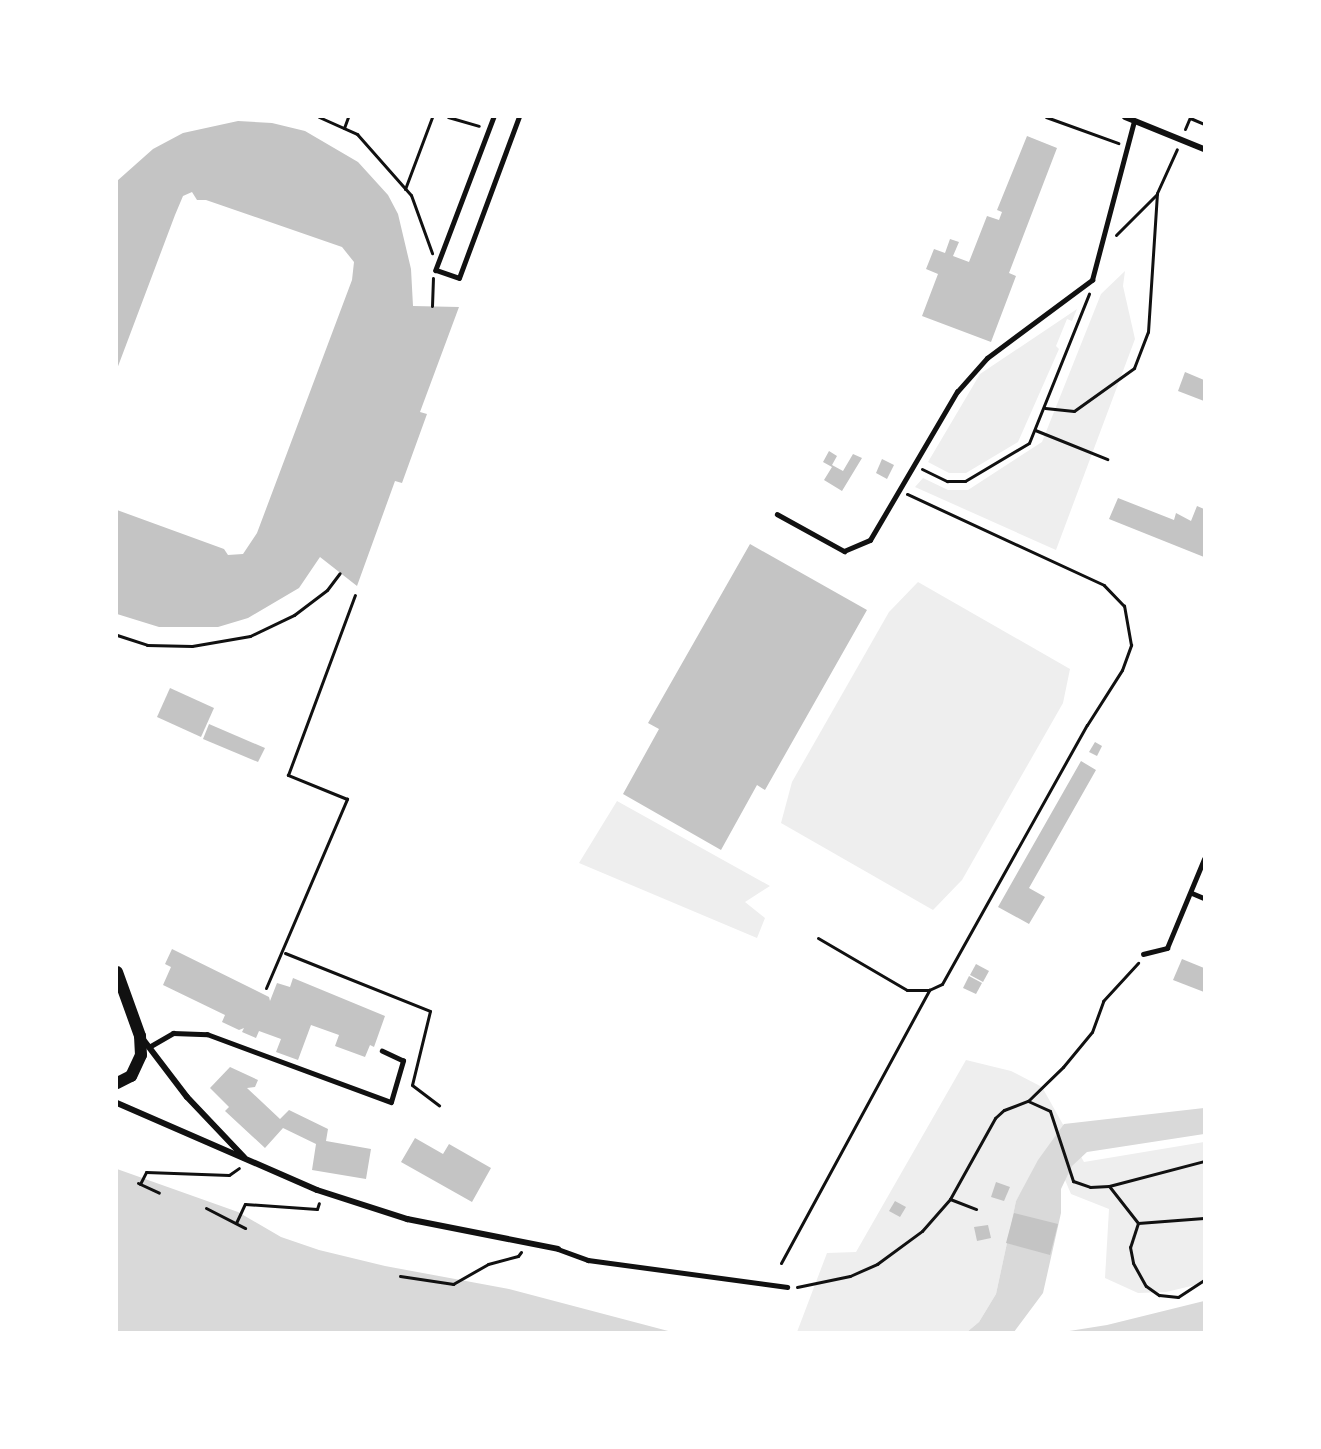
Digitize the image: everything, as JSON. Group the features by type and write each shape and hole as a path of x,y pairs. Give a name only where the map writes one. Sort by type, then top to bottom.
{"main road":[{"path":"117,972 140,1036 137,1067 131,1076 117,1083"}],"street":[{"path":"1125,117 1204,149"},
{"path":"140,1036 187,1097 245,1158"},
{"path":"117,1103 224,1152 245,1158 324,1192 407,1219 558,1248"}],"lane":[{"path":"494,117 436,270 459,278 519,117"},
{"path":"777,514 844,551 870,540 957,392 987,358 1092,280 1125,146 1134,121"},
{"path":"1143,954 1167,948 1192,893 1204,859"},
{"path":"1192,893 1204,898"},
{"path":"149,1047 173,1033 207,1034 391,1102 403,1060 382,1051"},
{"path":"558,1248 588,1260 787,1287"}],"path":[{"path":"319,117 357,134 405,189 433,256"},
{"path":"344,128 348,117"},
{"path":"405,189 432,117"},
{"path":"448,117 489,129"},
{"path":"1046,117 1125,146"},
{"path":"1045,408 1074,411 1134,368 1148,332 1157,193 1189,117 1204,124"},
{"path":"1116,235 1157,193"},
{"path":"432,306 433,276"},
{"path":"915,466 947,481 965,481 1029,443 1086,304 1092,280"},
{"path":"1035,430 1107,459"},
{"path":"818,938 907,990 929,990 942,984 1087,725 1122,670 1131,645 1124,606 1104,585 900,490"},
{"path":"117,635 147,645 192,646 250,636 294,615 327,591 340,573"},
{"path":"266,988 284,953 347,799 288,775 354,595"},
{"path":"284,953 430,1011 412,1085 439,1105"},
{"path":"787,1287 826,1283 877,1264 922,1232 950,1199 995,1118 1004,1110 1028,1101 1092,1032 1103,1001 1132,974 1143,954"},
{"path":"781,1263 929,990"},
{"path":"1028,1101 1050,1112 1073,1181 1090,1187 1109,1186 1204,1161"},
{"path":"159,1192 139,1184 146,1172 230,1175 237,1173 245,1158"},
{"path":"1109,1186 1138,1223"},
{"path":"236,1223 245,1204 316,1209 324,1192"},
{"path":"950,1199 976,1209"},
{"path":"206,1208 245,1228"},
{"path":"1138,1223 1204,1218"},
{"path":"1138,1223 1130,1247 1133,1263 1146,1286 1159,1295 1178,1297 1204,1280"},
{"path":"400,1276 453,1284 488,1264 518,1256 527,1242"}],"shaded area":[{"path":"1125,271 1123,286 1135,339 1056,550 915,487 923,478 948,490 968,490 1042,442 1101,294"},
{"path":"1077,309 1072,321 1067,319 1056,346 1059,349 1018,442 966,473 949,473 928,462 980,374"},
{"path":"918,582 1070,669 1063,703 962,880 933,910 781,823 792,782 889,612"},
{"path":"617,801 770,886 745,902 765,918 757,938 579,863"},
{"path":"966,1060 1011,1071 1042,1087 1084,1162 1204,1142 1204,1283 1166,1292 1138,1293 1105,1278 1109,1209 1071,1194 1050,1145 1016,1201 996,1294 979,1322 967,1332 797,1332 827,1253 856,1252"},
{"path":"1204,1108 1204,1134 1087,1152 1072,1166 1061,1189 1061,1213 1043,1293 1014,1332 967,1332 979,1322 996,1294 1016,1201 1038,1160 1064,1124"},
{"path":"117,1169 238,1212 281,1237 319,1250 385,1266 509,1289 672,1332 117,1332"},
{"path":"1204,1301 1204,1332 1063,1332 1107,1325"}],"building":[{"path":"238,121 272,123 305,131 358,162 388,195 398,214 411,269 413,306 459,307 420,412 427,414 402,483 395,481 357,586 320,557 299,588 248,618 218,627 159,627 117,614 117,510 224,549 228,555 243,554 257,533 352,280 354,262 342,247 206,200 197,200 192,192 183,196 117,369 117,181 153,149 183,133"},
{"path":"1027,136 1057,148 1009,273 1016,276 991,342 922,316 938,274 926,269 934,249 945,253 950,239 959,242 953,256 969,262 987,216 999,220 1002,212 997,210"},
{"path":"1185,372 1204,380 1204,401 1178,391"},
{"path":"829,451 837,456 832,465 843,471 853,454 862,458 842,491 824,480 832,467 823,462"},
{"path":"882,459 894,465 887,479 876,473"},
{"path":"1118,498 1174,520 1176,513 1191,521 1197,506 1204,509 1204,557 1109,519"},
{"path":"750,544 867,610 765,790 757,785 721,850 623,794 659,729 648,723"},
{"path":"170,688 214,708 201,737 157,717"},
{"path":"209,724 265,748 258,762 203,739"},
{"path":"1095,742 1102,746 1097,756 1089,752"},
{"path":"1081,761 1096,770 1029,888 1045,897 1029,924 998,907"},
{"path":"172,949 269,997 270,1001 277,983 290,987 293,978 385,1016 374,1047 370,1045 365,1057 335,1046 339,1035 311,1025 298,1060 276,1052 281,1039 259,1031 256,1038 242,1032 244,1028 239,1030 222,1022 225,1015 163,985 171,967 165,964"},
{"path":"1182,959 1204,968 1204,992 1173,980"},
{"path":"976,964 989,971 983,982 970,975"},
{"path":"969,976 982,983 976,994 963,988"},
{"path":"230,1067 258,1080 255,1087 247,1088 280,1119 289,1110 328,1129 326,1141 371,1149 366,1179 312,1170 316,1144 283,1128 265,1148 225,1111 229,1107 210,1088"},
{"path":"415,1138 443,1154 449,1144 491,1168 472,1202 401,1162"},
{"path":"996,1182 1010,1187 1004,1201 991,1197"},
{"path":"895,1201 906,1207 900,1217 889,1211"},
{"path":"1014,1213 1058,1224 1050,1255 1006,1243"},
{"path":"988,1225 991,1238 977,1241 974,1227"}]}
